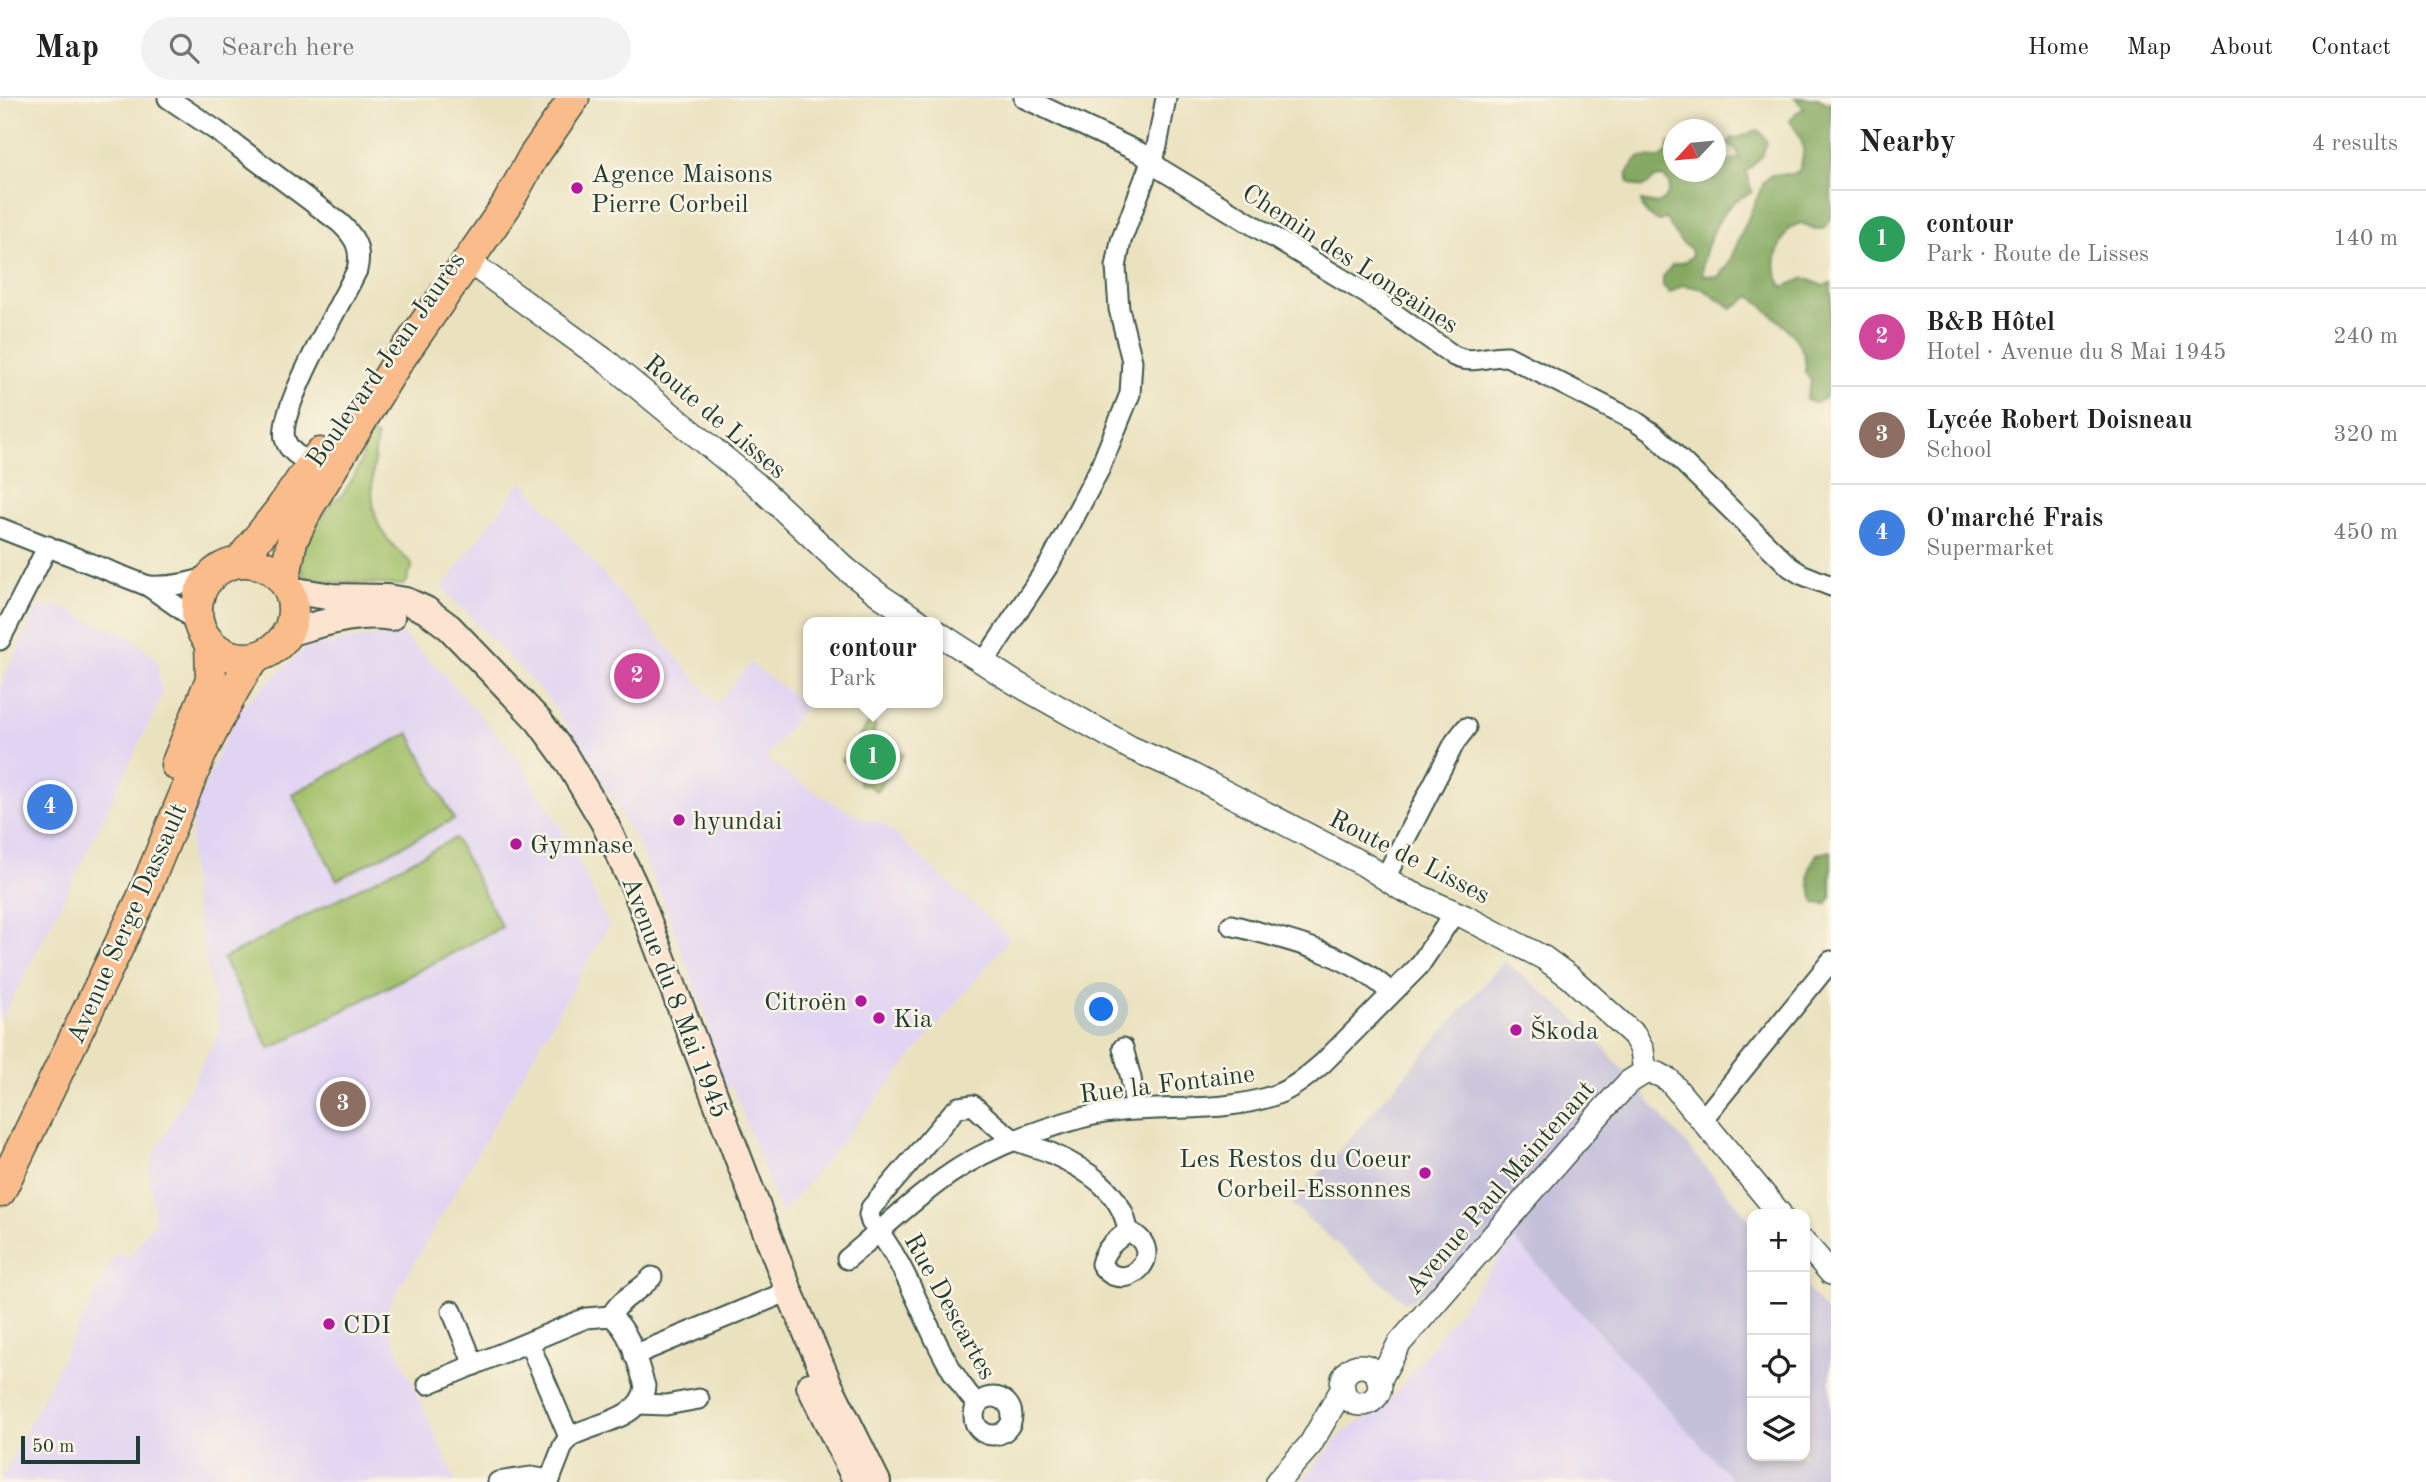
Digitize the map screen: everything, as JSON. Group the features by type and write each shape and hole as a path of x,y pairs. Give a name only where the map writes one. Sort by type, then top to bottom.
{"main road":[{"name":"Boulevard Jean Jaurès","path":"286,586 292,541 306,512 397,363 506,206 533,157 574,98"},
{"name":"Boulevard Jean Jaurès","path":"239,562 313,464 499,194 533,157"},
{"path":"239,562 260,564 269,568 286,586 293,612 287,633 274,648 257,656 237,658 218,650 204,634 197,612 198,598 211,576 219,569 239,562"},
{"name":"Avenue du 8 Mai 1945","path":"286,586 324,596 406,601 426,610 449,627 530,712 564,755 604,822 636,890 782,1294 814,1394 857,1482"},
{"name":"Avenue du 8 Mai 1945","path":"287,633 368,614 399,618 416,624 442,641 527,734 551,766 576,804 623,897 782,1294 877,1482"},
{"name":"Avenue Serge Dassault","path":"0,1146 148,838 168,782 206,694 211,679 204,634"},
{"name":"Avenue Serge Dassault","path":"0,1192 141,900 201,754 230,696 257,656"}],"street":[{"path":"168,98 217,131 340,223 358,244 358,270 301,379 286,419 284,436 288,446 298,456 313,464"},
{"name":"Chemin des Longaines","path":"1024,98 1142,153 1152,162 1367,294 1454,356 1468,361 1507,356 1635,421 1654,434 1790,567 1831,586"},
{"path":"985,662 1050,563 1100,468 1130,394 1132,361 1119,309 1116,267 1121,241 1152,162 1164,118 1166,98"},
{"name":"Route de Lisses","path":"468,261 616,369 757,485 846,569 912,617"},
{"path":"0,528 148,586 185,612 204,634"},
{"path":"0,640 48,546"},
{"path":"148,586 172,586 211,576"},
{"name":"Route de Lisses","path":"943,636 1043,699 1131,748 1188,773 1365,865 1418,897 1517,942 1570,976 1634,1035 1642,1050 1645,1072"},
{"path":"1385,878 1455,742 1466,728"},
{"name":"Rue la Fontaine","path":"847,1259 916,1199 952,1173 1017,1141 1105,1112 1135,1108 1220,1106 1250,1102 1278,1094 1308,1076 1323,1063 1419,966 1455,912"},
{"path":"1231,925 1283,939 1355,967 1374,976 1391,993"},
{"path":"1702,1121 1831,961"},
{"path":"1123,1048 1135,1108"},
{"path":"1645,1072 1658,1074 1669,1080 1776,1209"},
{"name":"Avenue Paul Maintenant","path":"1372,1374 1381,1353 1399,1344 1601,1112 1629,1083 1645,1072"},
{"path":"880,1232 869,1214 871,1208 959,1107 973,1105 1017,1141 1050,1152 1083,1169 1104,1186 1116,1199 1125,1216 1128,1231"},
{"name":"Rue Descartes","path":"880,1232 903,1266 949,1366 961,1387 977,1404"},
{"path":"1810,1249 1831,1273"},
{"path":"611,1316 618,1303 642,1288 652,1277"},
{"path":"634,1355 782,1294"},
{"path":"452,1311 474,1365"},
{"path":"428,1384 586,1318 611,1316 619,1323 627,1336 645,1386 639,1404 627,1413 569,1437 550,1481 531,1477 498,1482"},
{"path":"529,1343 569,1437"},
{"path":"1359,1367 1372,1374 1379,1390 1373,1400 1351,1396 1343,1382 1348,1372 1359,1367"},
{"path":"1278,1482 1310,1445 1337,1424 1351,1396"},
{"path":"639,1404 666,1405 699,1399"}],"shaded area":[{"path":"522,481 717,704 750,663 803,703 804,708 766,759 816,793 863,819 884,824 1010,938 781,1215 732,1086 723,1089 703,1036 710,1027 661,896 636,840 590,760 547,697 442,588"},
{"path":"55,605 133,639 157,660 162,696 70,887 0,1022 0,687 37,608"},
{"path":"399,632 442,672 521,763 567,838 609,925 383,1317 456,1482 0,1482 115,1254 129,1257 155,1220 149,1170 155,1153 220,1031 193,899 190,858 193,812 238,710 306,647"},
{"path":"1504,961 1587,1028 1747,1216 1747,1461 1810,1461 1810,1292 1831,1317 1831,1482 1734,1482 1514,1239 1406,1303 1292,1205"},
{"path":"1514,1239 1734,1482 1301,1482 1344,1432 1384,1408"}],"green space":[{"path":"1795,98 1818,98 1827,103 1831,102 1831,219 1823,229 1815,229 1801,223 1789,228 1781,242 1775,265 1778,280 1783,287 1805,278 1823,286 1831,283 1831,389 1824,399 1815,403 1806,400 1811,381 1805,372 1802,350 1796,339 1751,296 1732,308 1703,289 1683,285 1670,293 1663,286 1663,277 1672,265 1685,262 1692,256 1691,249 1680,241 1665,218 1660,221 1645,212 1641,201 1658,204 1666,198 1668,182 1726,182 1726,163 1740,159 1736,149 1728,145 1731,139 1759,130 1767,142 1762,156 1746,172 1752,192 1727,209 1716,226 1704,257 1703,275 1718,277 1728,265 1764,182 1771,175 1799,171 1803,156 1802,144 1790,121 1804,108"},
{"path":"1663,156 1663,177 1655,178 1646,185 1629,183 1630,169 1639,157"},
{"path":"370,435 377,436 372,478 374,511 383,533 412,564 407,575 408,580 403,585 316,581 306,577 301,561 308,540 326,510 351,482"},
{"path":"870,722 876,727 873,732 904,754 876,791 868,785 860,784 858,777 853,774 856,769 842,760"},
{"path":"409,733 454,819 337,880 292,794"},
{"path":"455,838 502,927 270,1049 223,959"},
{"path":"1831,851 1831,897 1827,904 1815,903 1809,884 1809,873 1817,854"}],"place":[{"name":"Agence Maisons Pierre Corbeil","path":"577,188"},
{"name":"B&B Hôtel","path":"637,676"},
{"name":"contour","path":"873,757"},
{"name":"O'marché Frais","path":"50,807"},
{"name":"hyundai","path":"679,820"},
{"name":"Gymnase","path":"516,844"},
{"name":"Citroën","path":"861,1001"},
{"name":"Kia","path":"879,1018"},
{"name":"Škoda","path":"1516,1030"},
{"name":"Lycée Robert Doisneau","path":"343,1104"},
{"name":"Les Restos du Coeur Corbeil-Essonnes","path":"1425,1173"},
{"name":"CDI","path":"329,1324"}]}
